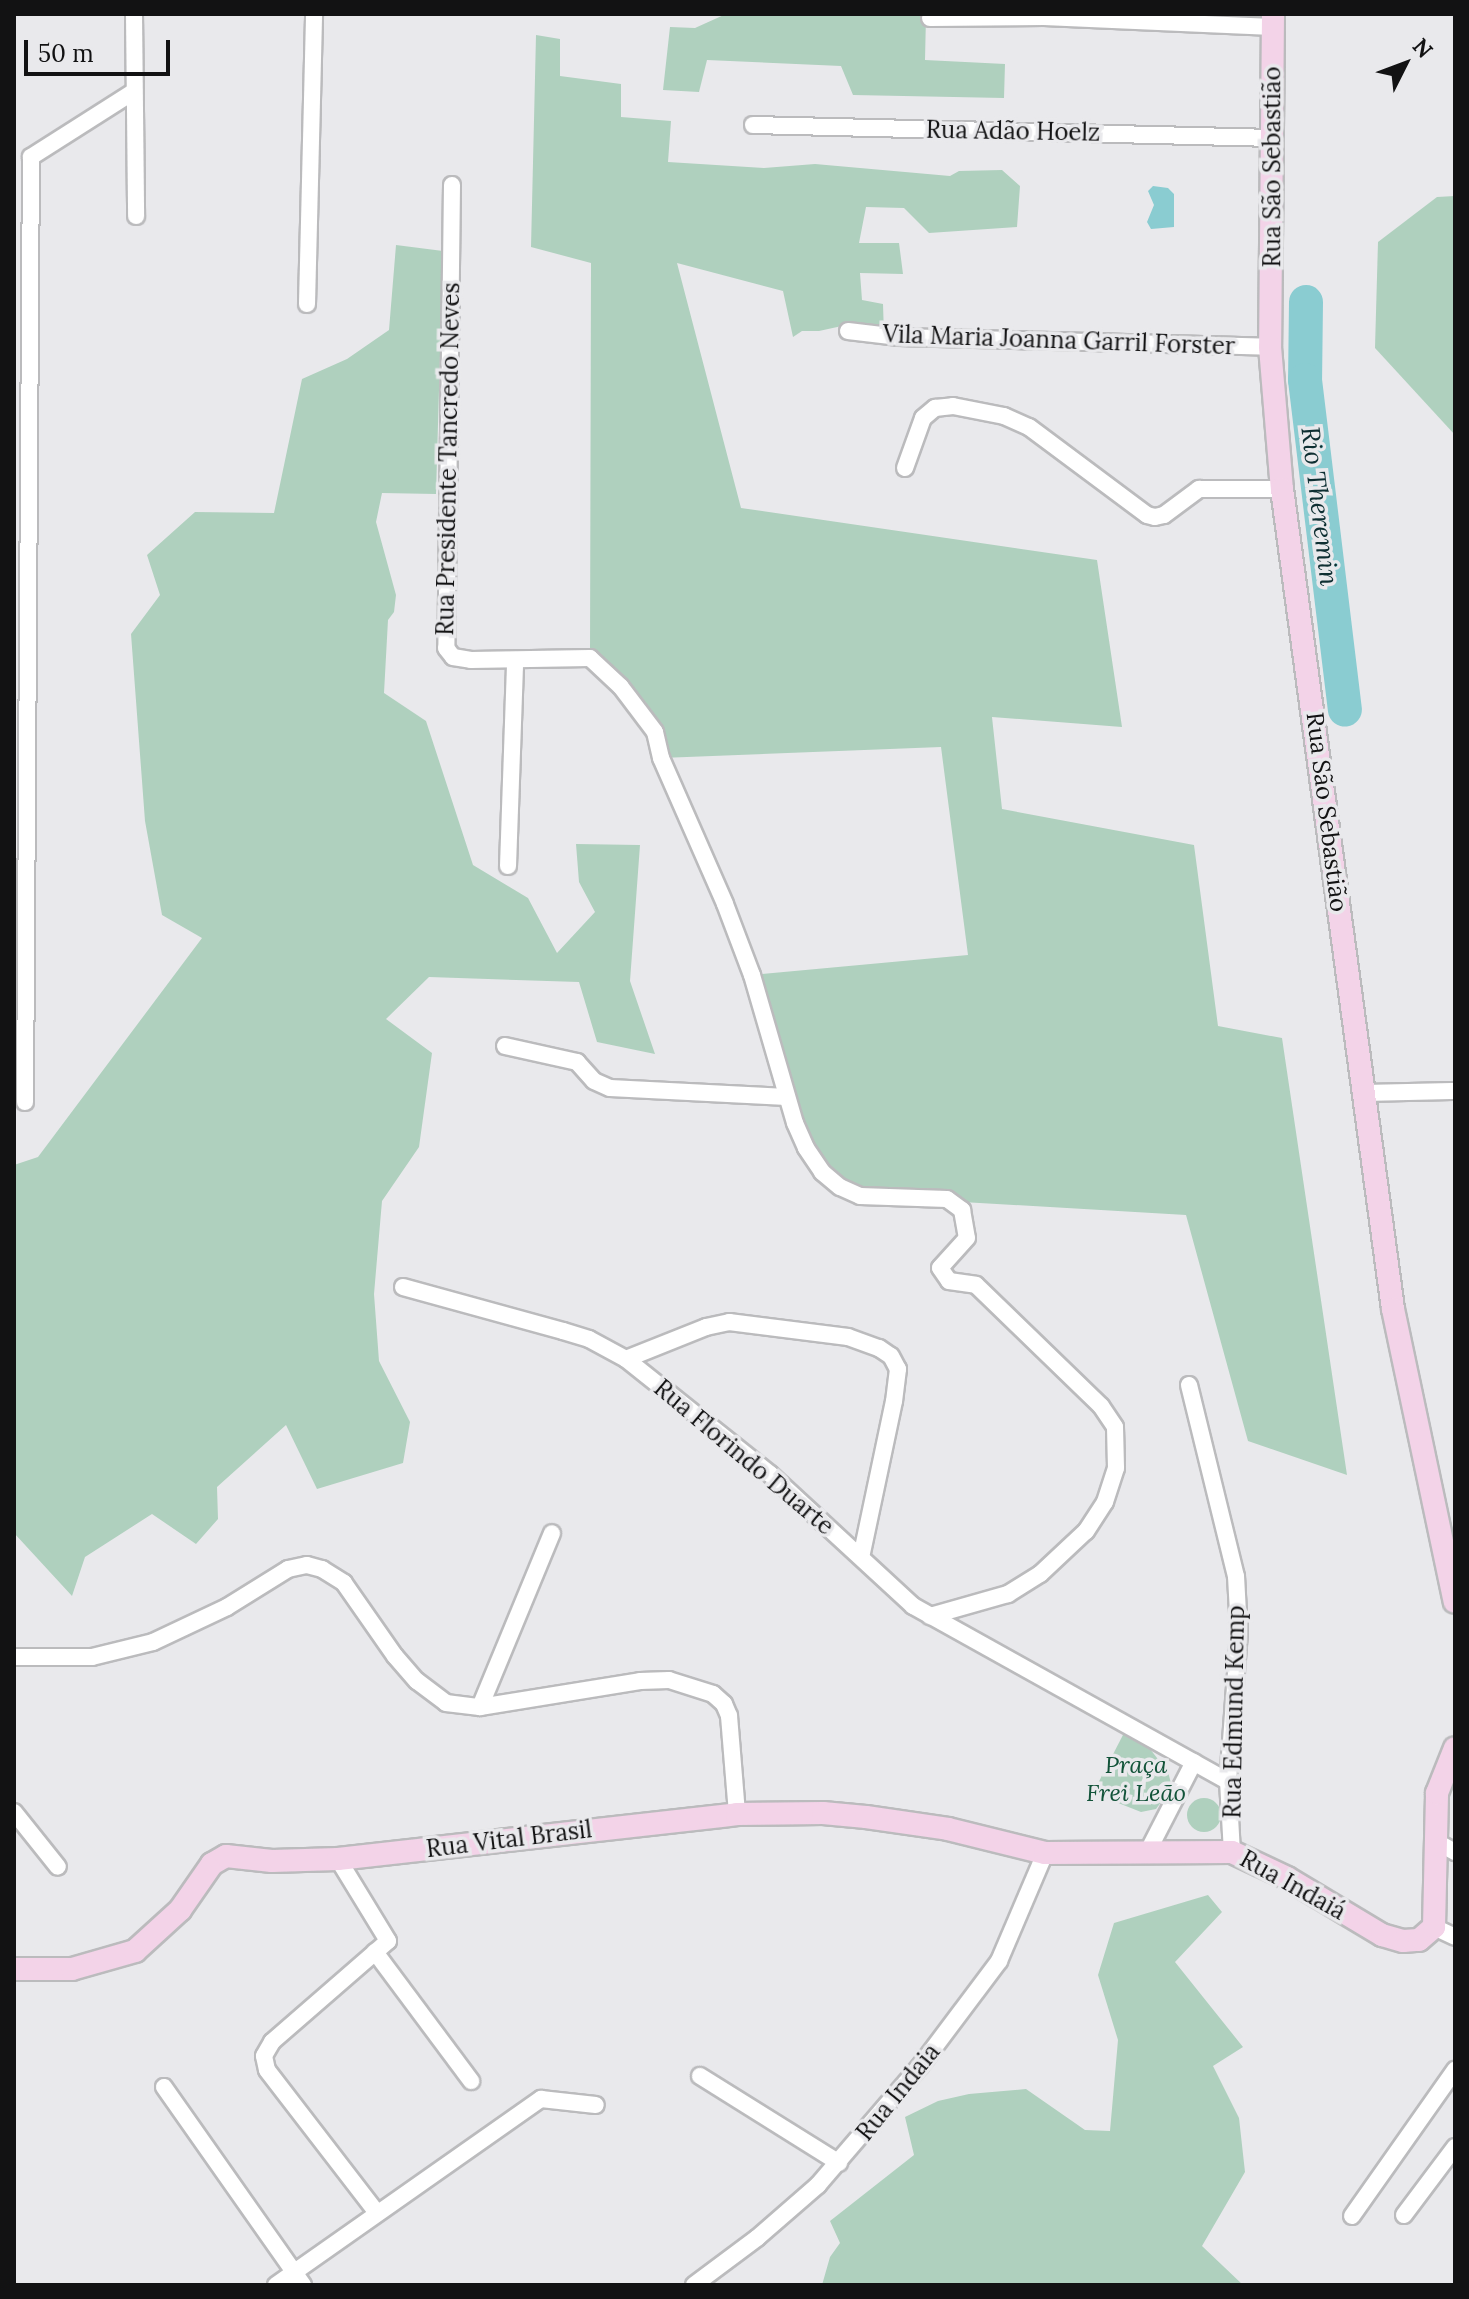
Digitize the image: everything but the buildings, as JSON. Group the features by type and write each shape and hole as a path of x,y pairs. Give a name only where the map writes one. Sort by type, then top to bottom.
{"street":[{"path":"134,14 136,216"},
{"path":"307,304 314,14"},
{"path":"930,18 1273,20"},
{"name":"Rua São Sebastião","path":"1273,20 1270,347 1282,489 1323,776 1361,1093 1393,1309 1455,1602"},
{"path":"25,1102 31,157 133,92"},
{"name":"Rua Adão Hoelz","path":"753,125 1273,138"},
{"name":"Rua Presidente Tancredo Neves","path":"452,185 443,640 453,657 515,661 590,658 621,687 655,732 661,758 725,904 752,975 787,1097 806,1148 822,1172 840,1187 860,1196 947,1199 962,1210 967,1238 940,1268 949,1281 976,1285 1101,1406 1115,1427 1116,1468 1105,1502 1086,1531 1040,1574 1008,1594 930,1616"},
{"name":"Vila Maria Joanna Garril Forster","path":"848,331 914,338 1270,347"},
{"path":"905,468 923,418 935,408 953,406 1004,416 1029,427 1147,515 1164,515 1199,489 1282,489"},
{"path":"508,866 515,661"},
{"path":"505,1046 577,1062 594,1081 610,1088 787,1097"},
{"path":"1361,1093 1455,1091"},
{"name":"Rua Florindo Duarte","path":"403,1287 589,1339 626,1359 770,1474 895,1591 930,1616 1228,1781"},
{"path":"626,1359 706,1327 729,1322 848,1337 879,1348 891,1356 898,1369 894,1401 861,1557"},
{"name":"Rua Edmund Kemp","path":"1189,1385 1236,1576 1239,1632 1228,1781 1232,1852"},
{"path":"480,1707 552,1533"},
{"path":"14,1657 92,1657 153,1642 227,1607 288,1569 307,1565 322,1569 344,1583 395,1656 432,1694 454,1705 480,1707 640,1681 669,1680 713,1694 724,1704 729,1716 737,1814"},
{"path":"1455,1748 1437,1793 1446,1847 1434,1927 1455,1937"},
{"path":"1148,1851 1194,1762"},
{"path":"14,1812 58,1867"},
{"name":"Rua Vital Brasil","path":"14,1969 72,1969 135,1951 180,1910 212,1864 226,1856 272,1861 338,1859 737,1814 823,1813 948,1829 1045,1853"},
{"name":"Rua Indaiá","path":"1045,1853 1232,1852 1287,1878 1382,1935 1403,1941 1419,1940 1434,1927"},
{"name":"Rua Indaia","path":"694,2285 757,2238 839,2163 921,2065 999,1961 1045,1853"},
{"path":"338,1859 382,1946 471,2081"},
{"path":"377,2213 267,2070 264,2056 272,2042 382,1946"},
{"path":"1352,2216 1455,2070"},
{"path":"700,2076 839,2163"},
{"path":"164,2087 298,2278"},
{"path":"276,2285 298,2278 377,2213 541,2099 596,2105"},
{"path":"1404,2215 1455,2147"}],"green space":[{"path":"726,14 996,14 926,16 925,60 1005,64 1004,98 853,95 841,66 707,60 699,92 663,90 670,27 695,28"},
{"path":"536,35 560,39 560,76 621,84 621,117 671,121 668,162 764,168 815,164 950,176 959,171 1002,170 1020,186 1017,227 929,233 904,208 866,207 859,243 899,243 903,274 860,273 862,300 883,304 884,335 851,324 819,331 802,331 793,337 783,291 677,263 741,508 1097,560 1122,727 992,717 1002,809 1194,845 1218,1026 1282,1038 1347,1475 1248,1441 1186,1215 860,1196 806,1148 752,975 968,955 941,747 661,758 590,658 591,263 531,247"},
{"path":"1455,196 1455,435 1375,348 1378,242 1437,197"},
{"path":"396,245 443,251 436,494 382,493 376,522 396,595 394,612 388,620 384,693 426,721 473,865 528,898 557,953 595,912 579,882 576,844 640,845 630,981 655,1054 597,1042 579,982 429,977 386,1019 432,1053 419,1147 382,1201 374,1294 379,1361 410,1422 403,1463 317,1489 286,1425 217,1487 218,1519 196,1544 152,1514 85,1557 72,1596 14,1533 14,1165 38,1157 202,938 162,915 145,821 131,634 160,595 147,555 195,512 274,513 302,379 347,359 389,330"},
{"name":"Praça Frei Leão","path":"1124,1733 1150,1749 1168,1772 1172,1787 1156,1809 1141,1812 1093,1793"},
{"path":"1204,1798 1216,1803 1221,1815 1216,1827 1204,1832 1192,1827 1187,1815 1192,1803"},
{"path":"1208,1895 1222,1912 1175,1962 1243,2047 1213,2066 1239,2118 1245,2172 1202,2246 1243,2285 822,2285 830,2257 840,2243 830,2221 914,2155 905,2117 938,2101 969,2094 1026,2089 1085,2130 1110,2131 1118,2040 1098,1975 1114,1923"}],"water":[{"path":"1153,186 1168,188 1174,194 1174,227 1151,229 1147,222 1154,205 1148,191"}],"waterway":[{"name":"Rio Theremin","path":"1306,302 1305,380 1345,710"}]}
